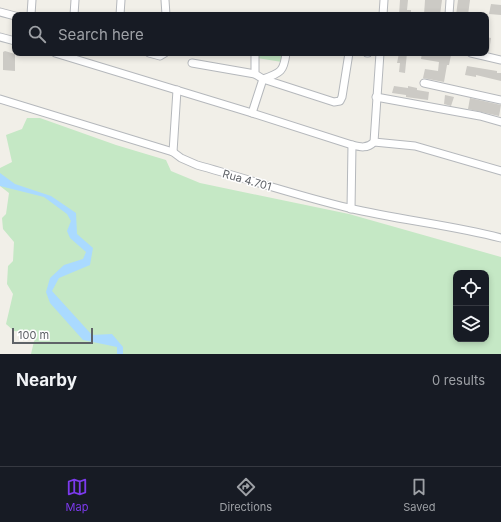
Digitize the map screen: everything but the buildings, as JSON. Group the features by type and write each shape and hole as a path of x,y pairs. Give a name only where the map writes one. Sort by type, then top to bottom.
{"street":[{"path":"31,12 32,0"},
{"path":"74,12 76,0"},
{"path":"120,12 121,0"},
{"path":"166,0 166,12"},
{"path":"383,12 384,0"},
{"path":"449,12 450,0"},
{"path":"0,12 12,15"},
{"path":"0,37 12,40"},
{"path":"65,56 352,145 364,148 374,142 415,146 501,171"},
{"path":"255,56 255,74"},
{"path":"263,79 282,70 286,56"},
{"path":"192,63 255,74 263,79 320,98 338,102 342,97 349,56"},
{"path":"374,142 380,56"},
{"path":"484,56 501,60"},
{"path":"252,113 263,79"},
{"path":"424,83 501,100"},
{"path":"172,152 178,90"},
{"path":"376,97 501,122"},
{"name":"Rua 4.701","path":"0,99 172,152 188,162 219,172 316,200 439,224 501,238"},
{"path":"351,208 352,145"}],"green space":[{"path":"257,56 283,56 282,62 257,58"},
{"path":"27,118 40,118 116,145 166,160 171,171 200,183 349,214 501,257 501,354 31,354 36,333 14,331 6,324 13,294 7,284 8,266 13,261 14,242 3,229 2,218 6,214 9,193 0,186 0,168 12,162 6,135 22,129"}],"water":[{"path":"0,173 15,184 51,196 76,213 77,234 93,248 90,265 59,278 52,291 92,335 112,334 123,347 123,354 117,354 117,347 83,340 50,303 46,292 50,278 64,265 83,259 86,252 70,238 67,231 71,221 67,214 44,197 0,186"}]}
